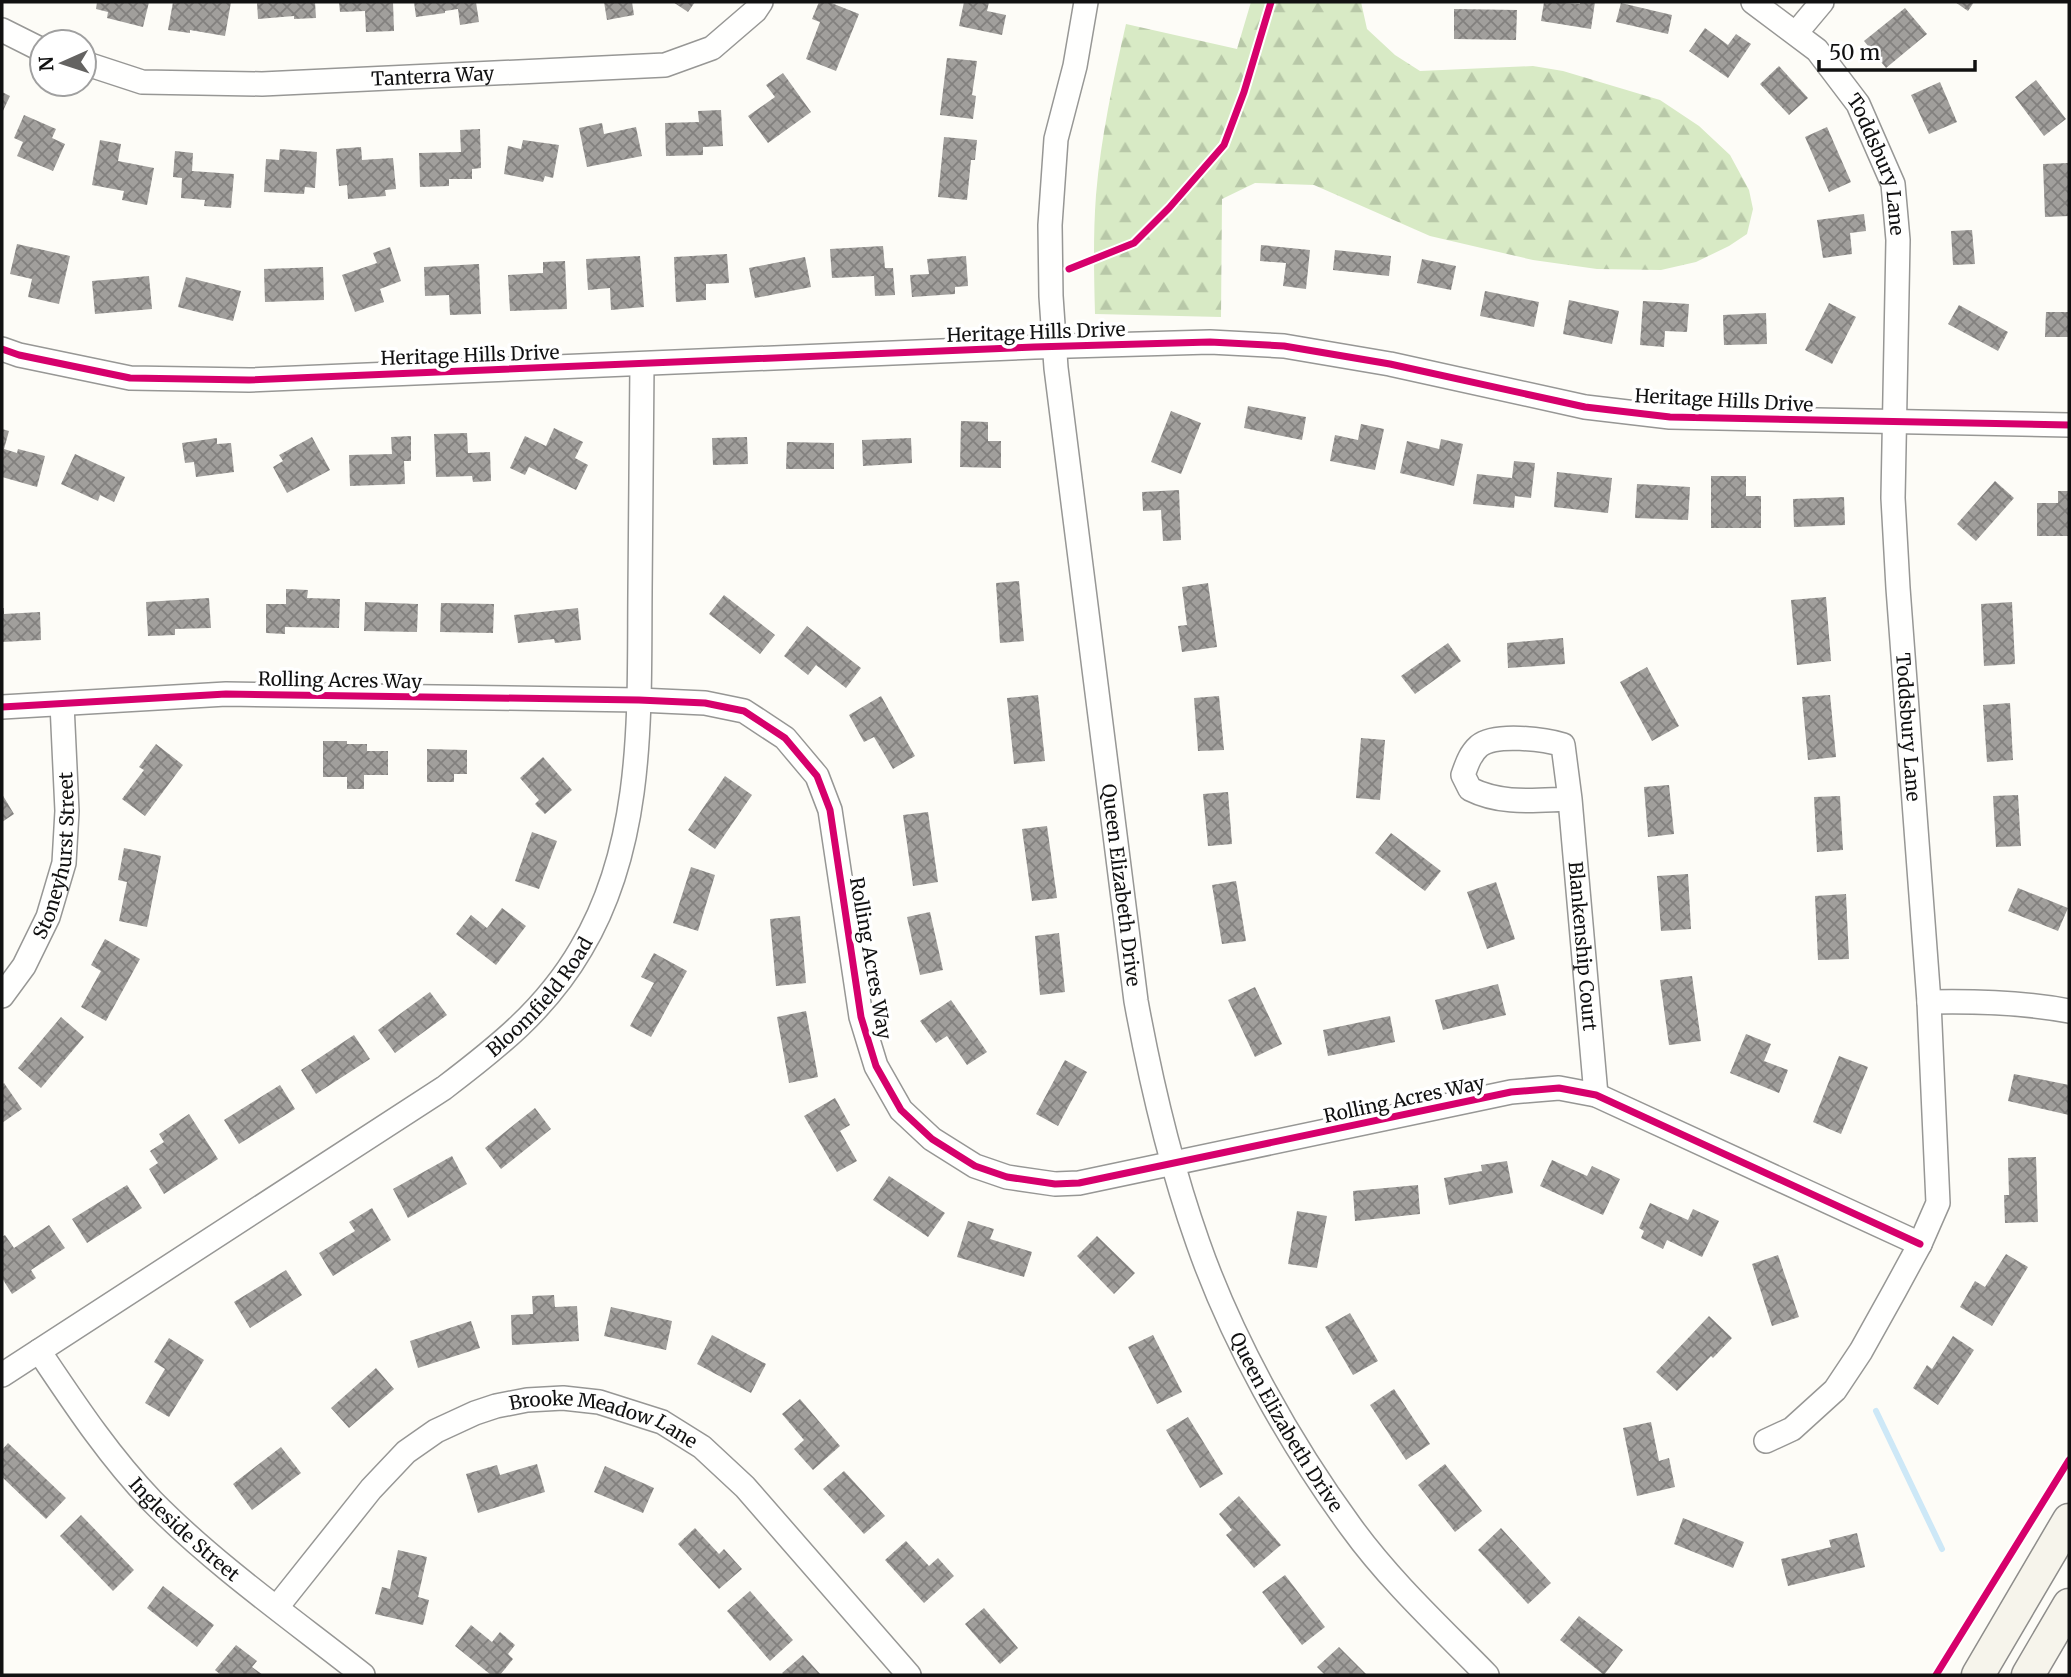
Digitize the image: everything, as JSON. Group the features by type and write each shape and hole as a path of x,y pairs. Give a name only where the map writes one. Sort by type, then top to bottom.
{"main road":[{"path":"1978,1675 2069,1520"},
{"path":"2028,1675 2069,1605"}],"street":[{"name":"Tanterra Way","path":"98,68 142,82 262,84 665,65 712,48 755,11 761,2"},
{"name":"Queen Elizabeth Drive","path":"1086,2 1075,66 1056,139 1051,225 1054,346 1136,1002 1150,1075 1172,1163 1198,1244 1224,1308 1265,1391 1306,1461 1352,1529 1408,1595 1487,1675"},
{"name":"Toddsbury Lane","path":"1753,2 1817,50 1858,104 1892,184 1898,240 1893,498 1929,1002 1938,1203 1920,1244 1861,1351 1835,1390 1792,1429 1766,1441"},
{"path":"1796,33 1822,2"},
{"path":"2,30 28,43"},
{"name":"Heritage Hills Drive","path":"2,349 130,378 250,380 1054,346 1210,342 1284,346 1390,364 1585,407 1670,417 2069,425"},
{"name":"Bloomfield Road","path":"2,1375 444,1088 499,1046 540,1007 582,949 608,892 624,839 635,777 639,700 642,364"},
{"name":"Rolling Acres Way","path":"2,707 226,694 639,700 705,703 744,711 785,738 817,776 830,810 861,1017 876,1066 901,1110 932,1139 975,1166 1007,1177 1055,1184 1079,1183 1511,1092 1559,1087 1596,1095 1920,1244"},
{"name":"Stoneyhurst Street","path":"2,996 24,966 48,917 64,863 67,811 62,704"},
{"name":"Blankenship Court","path":"1570,799 1512,800 1486,797 1470,789 1463,775 1470,756 1482,744 1529,738 1563,745 1570,799 1596,1095"},
{"path":"1929,1002 2034,1004 2069,1011"},
{"name":"Ingleside Street","path":"39,1351 93,1431 152,1500 204,1549 363,1675"},
{"name":"Brooke Meadow Lane","path":"276,1607 371,1489 406,1451 436,1431 475,1413 527,1400 563,1398 599,1402 662,1422 702,1447 745,1487 909,1675"}],"green space":[{"path":"1251,2 1361,2 1367,29 1395,55 1420,71 1533,66 1563,71 1660,100 1699,126 1730,155 1749,190 1753,209 1747,234 1696,262 1661,270 1597,269 1533,260 1430,236 1314,185 1255,183 1222,199 1221,317 1095,314 1094,225 1098,173 1126,24 1237,49"}],"building":[{"path":"97,2 149,2 143,27 107,18 108,12 96,9"},
{"path":"173,2 231,2 225,36 190,30 190,33 168,30"},
{"path":"257,2 315,2 316,18 294,19 294,16 258,19"},
{"path":"339,2 393,2 394,31 366,32 365,11 340,12"},
{"path":"414,2 476,2 479,22 460,25 458,9 416,17"},
{"path":"604,2 632,2 634,15 607,20"},
{"path":"673,2 695,2 688,12"},
{"path":"819,2 829,2 859,14 836,71 806,59 820,22 812,19"},
{"path":"964,2 989,2 987,11 1006,15 1002,35 959,26"},
{"path":"1544,2 1595,2 1591,29 1541,21"},
{"path":"1955,2 1974,2 1968,11"},
{"path":"1621,3 1672,15 1668,34 1616,22"},
{"path":"1905,8 1927,34 1886,68 1864,41"},
{"path":"1454,9 1517,10 1516,40 1454,39"},
{"path":"1705,28 1728,45 1736,34 1751,44 1728,78 1689,51"},
{"path":"947,58 977,61 972,95 976,96 973,119 940,115"},
{"path":"1779,66 1808,98 1789,115 1760,84"},
{"path":"783,73 811,112 768,143 748,116 775,97 766,85"},
{"path":"2036,80 2066,119 2044,136 2015,97"},
{"path":"1940,82 1957,122 1929,134 1911,95"},
{"path":"2,92 10,96 2,113"},
{"path":"721,110 723,146 703,147 703,155 666,156 665,123 699,122 698,111"},
{"path":"24,115 56,129 52,138 65,144 53,171 17,156 23,142 14,138"},
{"path":"602,123 604,134 636,127 642,156 587,167 579,128"},
{"path":"1827,127 1851,182 1829,192 1805,137"},
{"path":"480,129 481,168 472,169 472,179 449,179 449,186 420,187 419,153 461,152 460,130"},
{"path":"944,137 977,140 975,160 971,160 967,200 938,197"},
{"path":"100,140 121,144 118,161 154,168 147,205 122,200 124,191 92,185"},
{"path":"523,140 559,145 553,178 545,176 543,182 504,174 508,146 521,149"},
{"path":"361,147 362,160 393,158 396,189 385,190 386,196 348,199 347,185 339,186 336,149"},
{"path":"280,149 317,152 315,188 305,187 304,194 264,192 266,159 279,160"},
{"path":"175,151 193,153 192,171 234,174 231,208 204,206 205,200 181,198 182,178 173,177"},
{"path":"2069,163 2069,216 2045,217 2043,164"},
{"path":"1864,214 1866,231 1850,233 1852,254 1823,258 1817,220"},
{"path":"1972,230 1975,264 1953,265 1951,231"},
{"path":"17,244 70,256 59,304 28,297 32,279 10,274"},
{"path":"1261,245 1310,250 1306,289 1283,286 1286,263 1260,261"},
{"path":"883,246 885,268 893,268 895,295 875,296 874,276 832,278 830,249"},
{"path":"390,247 401,281 380,289 384,302 355,312 342,275 377,263 373,253"},
{"path":"1335,250 1391,256 1389,276 1333,270"},
{"path":"727,254 729,283 706,284 706,300 676,302 674,257"},
{"path":"640,256 644,307 611,310 610,288 588,290 586,259"},
{"path":"966,256 968,286 955,287 955,294 912,297 910,275 929,274 927,259"},
{"path":"805,257 811,287 755,298 749,268"},
{"path":"1422,259 1456,266 1451,290 1417,283"},
{"path":"565,261 567,309 510,311 508,275 543,273 543,262"},
{"path":"479,264 481,314 450,315 449,295 425,296 424,267"},
{"path":"323,267 324,300 265,302 264,269"},
{"path":"149,276 152,309 95,314 92,281"},
{"path":"186,277 241,291 233,321 178,307"},
{"path":"1485,291 1539,302 1534,327 1480,316"},
{"path":"1569,300 1619,311 1612,344 1563,334"},
{"path":"1643,301 1689,304 1687,332 1665,331 1664,347 1640,345"},
{"path":"1829,303 1856,317 1832,364 1805,350"},
{"path":"1959,305 2008,332 1998,351 1948,324"},
{"path":"2046,312 2069,312 2069,337 2045,337"},
{"path":"1766,313 1767,344 1724,345 1723,315"},
{"path":"1248,406 1306,417 1302,440 1244,428"},
{"path":"1171,411 1201,423 1181,474 1151,462"},
{"path":"961,421 988,422 988,441 1001,441 1001,468 960,467"},
{"path":"1361,424 1384,429 1375,470 1330,461 1335,435 1358,440"},
{"path":"554,428 583,442 575,458 588,465 576,490 529,467 525,475 510,468 525,436 546,446"},
{"path":"2,429 9,431 4,449 17,453 18,449 45,456 37,487 2,477"},
{"path":"467,433 468,453 490,452 491,481 473,482 472,476 436,477 434,434"},
{"path":"411,436 411,461 404,461 405,484 350,486 349,455 392,454 391,437"},
{"path":"312,437 330,470 287,493 273,467 283,461 279,455"},
{"path":"747,437 748,464 713,465 712,438"},
{"path":"217,438 217,444 231,443 234,472 196,477 194,462 185,463 182,443"},
{"path":"911,438 912,463 863,466 862,440"},
{"path":"1441,439 1463,444 1454,486 1400,473 1407,441 1439,449"},
{"path":"787,442 834,443 834,469 786,469"},
{"path":"75,454 125,477 114,502 100,495 98,501 61,484"},
{"path":"1514,461 1535,463 1531,498 1515,496 1514,508 1473,504 1477,474 1512,478"},
{"path":"1557,472 1612,478 1608,513 1554,507"},
{"path":"1711,476 1746,476 1746,496 1761,496 1761,528 1711,528"},
{"path":"1995,481 2014,498 1976,541 1957,524"},
{"path":"1637,484 1690,487 1688,520 1635,518"},
{"path":"1179,490 1181,540 1163,541 1161,510 1143,511 1142,492"},
{"path":"2058,491 2069,491 2069,536 2037,536 2037,503 2058,503"},
{"path":"1844,497 1845,525 1794,527 1793,499"},
{"path":"1019,581 1024,641 1000,643 996,583"},
{"path":"1208,583 1217,647 1182,652 1178,626 1187,625 1182,587"},
{"path":"286,589 308,590 307,598 340,599 339,628 285,627 285,634 266,633 266,604 286,604"},
{"path":"724,595 775,635 760,654 709,614"},
{"path":"1826,597 1831,661 1797,665 1791,600"},
{"path":"209,598 211,628 175,629 175,635 148,636 146,602"},
{"path":"365,602 418,604 417,632 364,631"},
{"path":"2012,602 2015,664 1984,666 1981,604"},
{"path":"441,603 494,604 493,633 440,632"},
{"path":"2,608 4,614 40,612 41,640 2,642"},
{"path":"578,608 581,640 555,643 554,639 518,643 514,615"},
{"path":"807,626 861,668 846,688 816,665 808,675 784,656"},
{"path":"1563,638 1565,664 1508,668 1507,643"},
{"path":"1448,643 1461,661 1415,694 1401,676"},
{"path":"1647,667 1679,726 1652,741 1620,682"},
{"path":"1038,695 1045,761 1014,764 1007,698"},
{"path":"1830,695 1836,757 1808,760 1802,697"},
{"path":"881,696 915,756 893,769 874,737 864,742 849,715"},
{"path":"1219,696 1224,750 1198,751 1194,698"},
{"path":"2010,703 2013,760 1987,762 1983,705"},
{"path":"1361,738 1385,740 1380,800 1356,798"},
{"path":"323,741 367,744 367,751 388,751 388,775 364,775 364,789 347,789 347,777 323,777"},
{"path":"156,744 183,765 145,816 122,799 144,770 139,767"},
{"path":"427,749 467,750 467,774 454,774 454,782 427,782"},
{"path":"543,757 572,790 545,814 535,804 539,800 520,778"},
{"path":"725,776 752,795 715,849 688,830"},
{"path":"1669,785 1674,834 1648,837 1644,787"},
{"path":"1228,792 1232,844 1208,846 1203,794"},
{"path":"2,794 14,814 2,822"},
{"path":"2018,795 2021,846 1996,847 1993,796"},
{"path":"1840,796 1843,850 1817,852 1814,797"},
{"path":"928,812 938,882 913,886 903,815"},
{"path":"1047,826 1057,898 1032,901 1022,829"},
{"path":"532,832 557,841 539,889 515,881"},
{"path":"1391,833 1441,871 1425,891 1375,853"},
{"path":"124,848 161,856 147,927 119,921 127,882 118,880"},
{"path":"691,867 715,875 698,931 673,923"},
{"path":"1688,874 1691,929 1661,931 1657,876"},
{"path":"1236,881 1246,941 1222,944 1212,885"},
{"path":"1496,882 1515,939 1487,949 1467,892"},
{"path":"2018,888 2068,908 2058,931 2008,911"},
{"path":"1846,894 1849,959 1818,960 1815,896"},
{"path":"502,908 526,926 496,965 456,934 471,915 487,928"},
{"path":"930,912 943,970 920,975 907,917"},
{"path":"800,916 806,983 776,986 770,919"},
{"path":"1059,933 1065,992 1040,995 1035,936"},
{"path":"105,939 140,959 106,1021 81,1007 101,971 91,965"},
{"path":"654,953 687,971 651,1037 630,1026 654,983 641,977"},
{"path":"1692,976 1701,1041 1669,1045 1660,980"},
{"path":"1498,984 1506,1015 1443,1030 1435,1000"},
{"path":"1255,987 1282,1044 1255,1057 1228,1000"},
{"path":"430,992 447,1015 395,1053 378,1030"},
{"path":"951,1000 987,1052 967,1065 947,1036 936,1043 920,1021"},
{"path":"806,1011 818,1077 789,1083 777,1017"},
{"path":"1390,1016 1395,1042 1328,1056 1323,1030"},
{"path":"61,1017 84,1037 41,1088 18,1068"},
{"path":"1746,1034 1771,1044 1764,1061 1788,1070 1779,1093 1730,1073"},
{"path":"354,1035 370,1059 316,1094 301,1070"},
{"path":"1839,1056 1868,1067 1841,1134 1813,1122"},
{"path":"1065,1060 1087,1072 1058,1126 1036,1114"},
{"path":"2014,1074 2069,1085 2069,1115 2008,1101"},
{"path":"4,1083 22,1109 2,1123 2,1085"},
{"path":"280,1085 295,1109 239,1144 224,1120"},
{"path":"835,1098 850,1125 840,1131 857,1161 837,1172 804,1116"},
{"path":"535,1108 551,1129 501,1169 485,1148"},
{"path":"189,1114 218,1159 164,1194 149,1169 158,1163 150,1151 164,1142 159,1134"},
{"path":"452,1156 467,1184 408,1218 393,1189"},
{"path":"2036,1157 2038,1222 2005,1223 2004,1195 2009,1195 2008,1158"},
{"path":"1552,1160 1587,1176 1592,1166 1620,1179 1603,1215 1540,1186"},
{"path":"1507,1161 1513,1193 1449,1205 1444,1178 1482,1171 1481,1165"},
{"path":"889,1176 945,1213 928,1237 873,1200"},
{"path":"127,1185 142,1208 87,1243 72,1219"},
{"path":"1418,1185 1420,1214 1355,1221 1353,1191"},
{"path":"1650,1203 1688,1220 1693,1209 1719,1221 1702,1257 1667,1240 1663,1249 1641,1238 1644,1231 1639,1228"},
{"path":"372,1208 391,1240 333,1276 319,1253 355,1231 349,1222"},
{"path":"1297,1211 1327,1216 1317,1268 1288,1264"},
{"path":"968,1221 994,1229 990,1239 1032,1252 1024,1277 957,1257"},
{"path":"49,1225 65,1248 31,1270 36,1278 12,1294 2,1278 2,1237 5,1235 14,1248"},
{"path":"1097,1236 1135,1273 1114,1294 1077,1256"},
{"path":"2006,1254 2028,1267 1992,1326 1960,1307 1975,1281 1985,1287"},
{"path":"1778,1255 1799,1317 1772,1326 1752,1264"},
{"path":"286,1270 302,1295 250,1328 234,1302"},
{"path":"554,1295 555,1307 577,1306 579,1341 512,1345 511,1315 533,1314 532,1296"},
{"path":"611,1307 672,1321 666,1350 604,1336"},
{"path":"1350,1313 1378,1361 1353,1375 1325,1327"},
{"path":"1709,1316 1732,1338 1677,1391 1656,1372"},
{"path":"471,1321 480,1348 418,1368 410,1341"},
{"path":"712,1335 766,1364 751,1393 697,1364"},
{"path":"1153,1335 1182,1392 1157,1404 1128,1347"},
{"path":"1953,1336 1974,1350 1938,1405 1913,1388 1927,1365 1932,1369"},
{"path":"169,1338 204,1360 169,1417 145,1403 165,1369 154,1362"},
{"path":"376,1368 394,1389 349,1428 331,1408"},
{"path":"1394,1389 1430,1444 1406,1460 1370,1405"},
{"path":"800,1399 840,1446 813,1470 794,1449 804,1440 782,1414"},
{"path":"1188,1417 1223,1474 1200,1488 1166,1430"},
{"path":"1651,1422 1659,1461 1669,1458 1675,1487 1637,1496 1623,1428"},
{"path":"8,1443 66,1498 46,1519 2,1477 2,1450"},
{"path":"281,1447 301,1473 252,1510 233,1484"},
{"path":"537,1464 545,1492 478,1513 466,1474 497,1465 500,1475"},
{"path":"1445,1464 1482,1511 1455,1532 1418,1485"},
{"path":"605,1466 654,1488 643,1513 594,1492"},
{"path":"844,1471 885,1516 864,1534 823,1489"},
{"path":"1239,1496 1281,1545 1254,1568 1226,1535 1232,1530 1219,1514"},
{"path":"81,1515 134,1570 113,1591 60,1536"},
{"path":"1683,1518 1744,1542 1733,1568 1674,1544"},
{"path":"695,1528 719,1554 724,1549 742,1569 719,1589 678,1544"},
{"path":"1501,1528 1551,1583 1528,1604 1478,1550"},
{"path":"1857,1533 1865,1567 1788,1586 1781,1559 1831,1547 1829,1540"},
{"path":"906,1541 929,1566 938,1558 954,1576 924,1603 885,1560"},
{"path":"398,1550 427,1557 418,1597 429,1600 423,1625 375,1614 382,1587 390,1589"},
{"path":"1285,1575 1325,1627 1302,1645 1262,1592"},
{"path":"163,1586 214,1625 197,1647 147,1608"},
{"path":"750,1591 793,1640 770,1661 727,1611"},
{"path":"984,1608 1018,1648 1000,1664 965,1624"},
{"path":"1579,1616 1623,1650 1604,1675 1560,1640"},
{"path":"471,1625 492,1642 500,1632 515,1645 508,1654 513,1659 500,1675 491,1675 455,1646"},
{"path":"236,1645 257,1661 252,1667 263,1675 221,1675 215,1670"},
{"path":"1339,1647 1367,1675 1325,1675 1317,1667"},
{"path":"803,1655 821,1675 782,1673"}],"waterway":[{"path":"1876,1411 1942,1549"}],"cycle path":[{"path":"1069,269 1134,243 1169,208 1224,145 1244,92 1271,2"},
{"path":"2,349 130,378 249,380 1210,342 1284,346 1390,364 1585,407 1670,417 2069,425"},
{"path":"2,707 226,694 639,700 705,703 744,711 785,738 817,776 830,810 861,1017 876,1066 901,1110 932,1139 975,1166 1007,1177 1055,1184 1079,1183 1511,1092 1559,1088 1596,1095 1920,1244"},
{"path":"1936,1675 2069,1460"}]}
